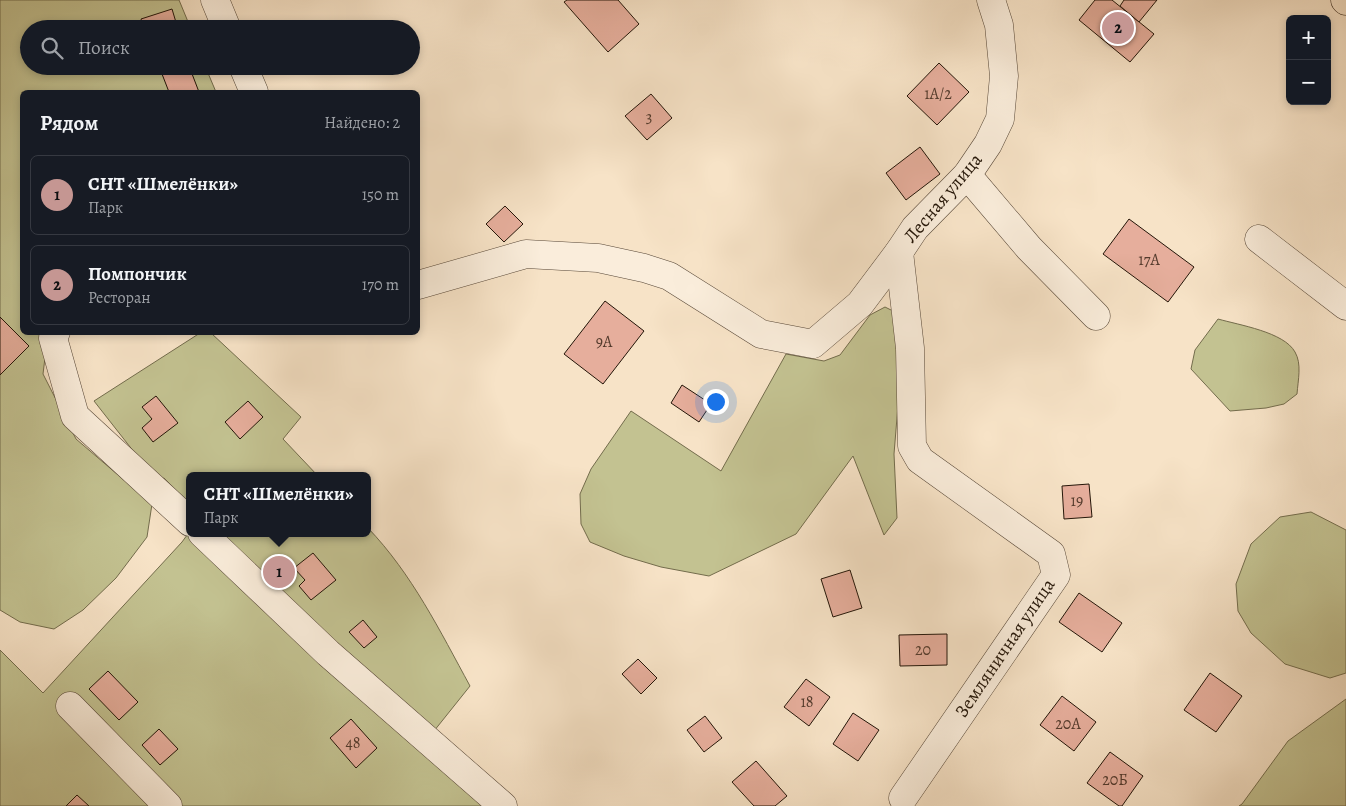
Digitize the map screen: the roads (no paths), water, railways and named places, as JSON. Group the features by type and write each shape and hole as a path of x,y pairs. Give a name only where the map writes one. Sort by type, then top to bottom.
{"street":[{"path":"215,0 223,20"},
{"name":"Лесная улица","path":"420,284 526,254 598,258 644,268 669,276 761,334 813,344 860,304 900,252 914,228 966,176 988,144 1000,118 1004,76 999,25 991,0"},
{"path":"247,75 253,90"},
{"path":"966,176 1029,248 1096,316"},
{"path":"1259,239 1346,306"},
{"name":"Земляничная улица","path":"900,252 910,348 912,446 920,460 1051,554 1056,575 904,798"},
{"path":"54,335 53,338 75,416 186,518"},
{"path":"206,537 328,653 503,806"},
{"path":"70,706 168,806"}],"place":[{"name":"Помпончик","path":"1118,28"},
{"name":"СНТ «Шмелёнки»","path":"279,572"}]}
